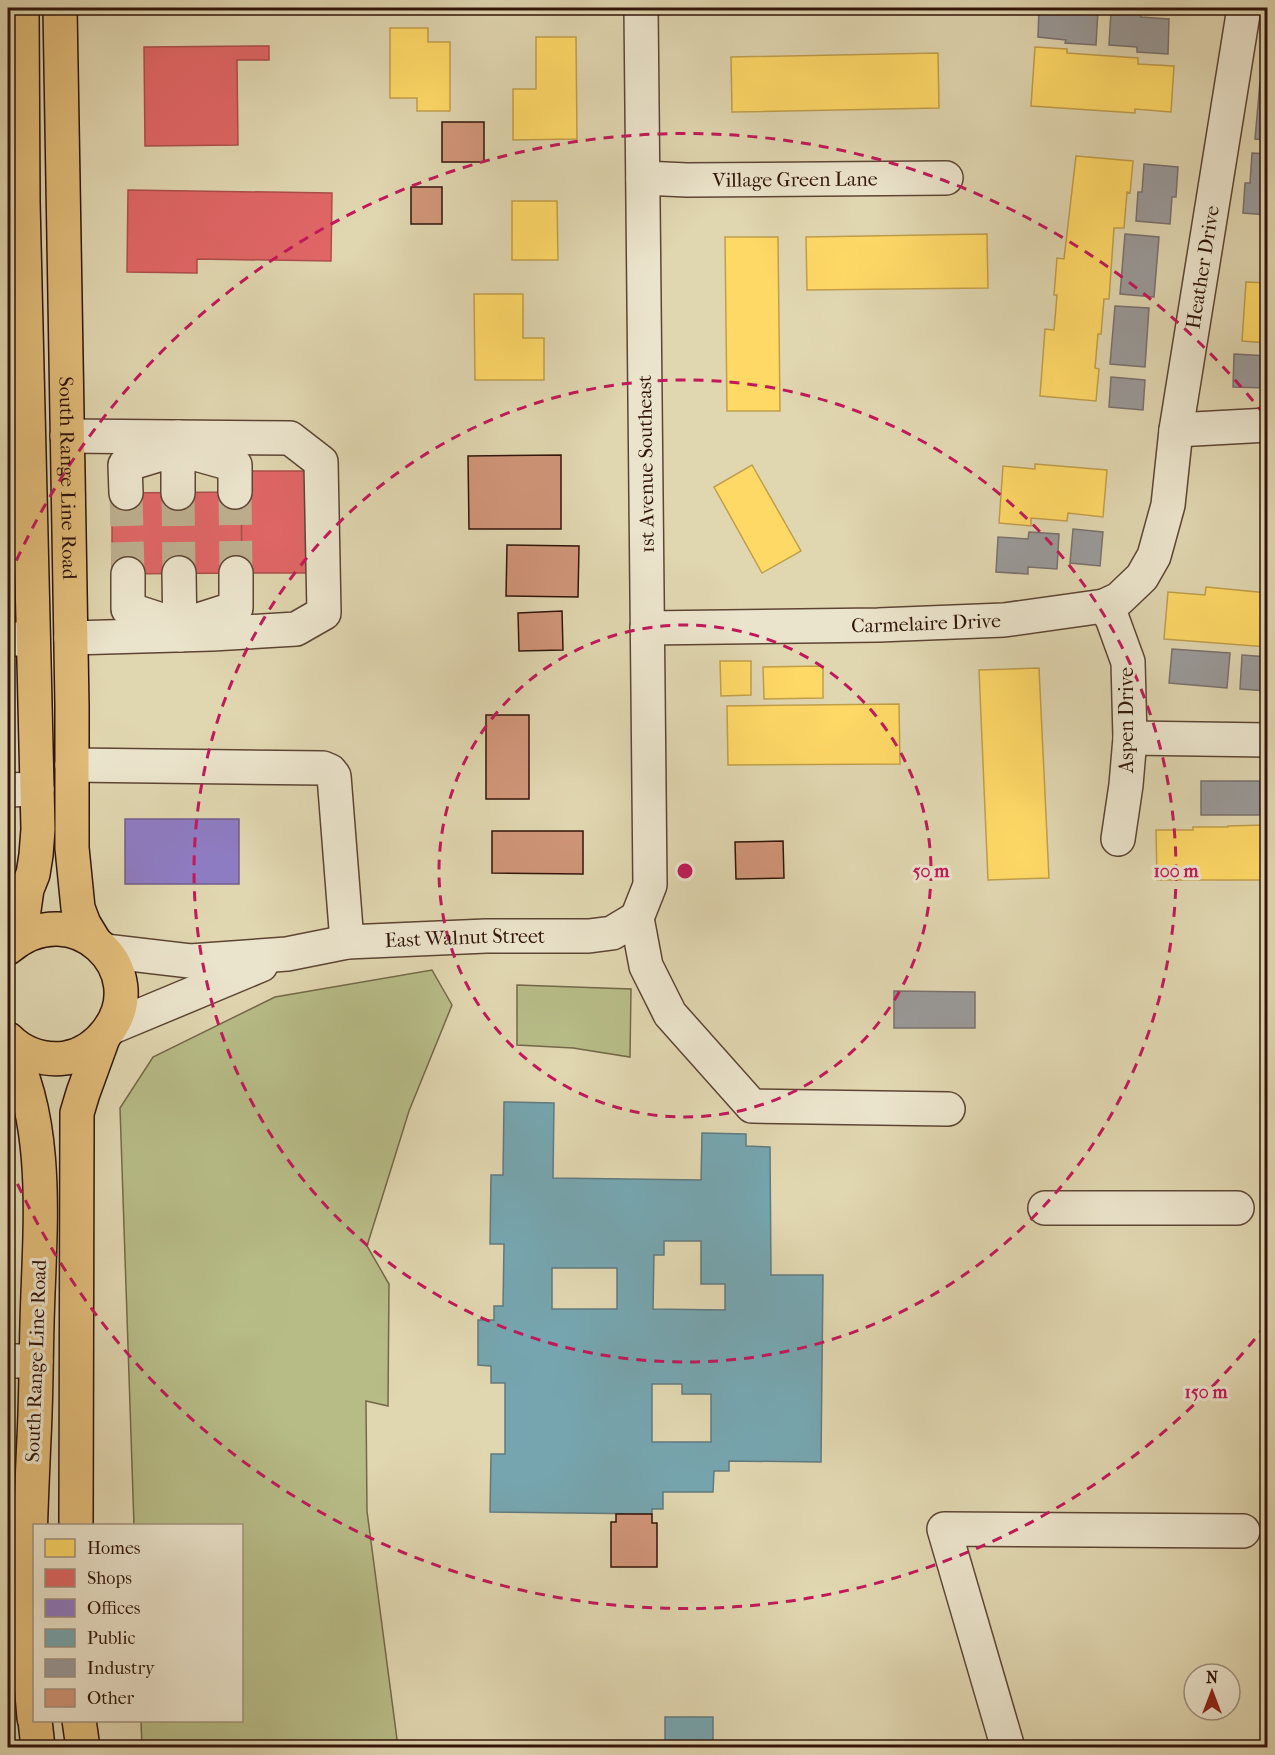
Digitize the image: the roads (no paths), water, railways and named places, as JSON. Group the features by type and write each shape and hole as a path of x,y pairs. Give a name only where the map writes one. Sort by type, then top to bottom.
{"main road":[{"name":"South Range Line Road","path":"13,941 33,874 36,855 22,790 15,106 22,8"},
{"name":"South Range Line Road","path":"60,8 71,638 72,848 75,891 84,924 118,975 120,989 117,1016 107,1033 77,1113 76,1524"},
{"path":"13,941 35,931 50,928 82,934 100,947"},
{"path":"8,1039 25,1052 52,1059 80,1054 93,1047 107,1033"},
{"name":"South Range Line Road","path":"8,1044 19,1067 37,1148 39,1236 22,1360 33,1692"},
{"name":"South Range Line Road","path":"35,1722 38,1748"},
{"path":"79,1722 83,1748"}],"street":[{"name":"1st Avenue Southeast","path":"637,918 650,885 640,8"},
{"name":"Heather Drive","path":"1161,529 1168,504 1176,430 1244,8"},
{"name":"Village Green Lane","path":"643,178 687,180 946,178"},
{"path":"1176,430 1268,425"},
{"path":"67,436 178,443 290,438 321,462 324,579 324,613 296,629 180,631 71,638"},
{"path":"178,443 178,492"},
{"path":"126,493 125,465 178,443 235,465 235,492"},
{"name":"Carmelaire Drive","path":"647,628 878,625 1004,620 1104,606 1119,599 1142,577 1154,556 1161,529"},
{"path":"179,573 180,631"},
{"path":"128,574 128,609 180,631 236,608 236,573"},
{"name":"Aspen Drive","path":"1104,606 1112,618 1128,662 1130,738 1118,840"},
{"path":"1130,738 1268,740"},
{"path":"72,765 323,768 330,771 334,776 347,942"},
{"path":"637,918 646,966 670,1014 752,1106 948,1109"},
{"name":"East Walnut Street","path":"100,947 190,961 288,954 347,942 486,936 589,936 612,933 637,918"},
{"name":"East Walnut Street","path":"107,1033 288,954"},
{"path":"1045,1208 1237,1208"},
{"path":"1008,1748 944,1529 1243,1531"}],"tunnel":[{"path":"235,492 236,573"},
{"path":"126,493 128,574"},
{"path":"178,493 179,573"}]}
